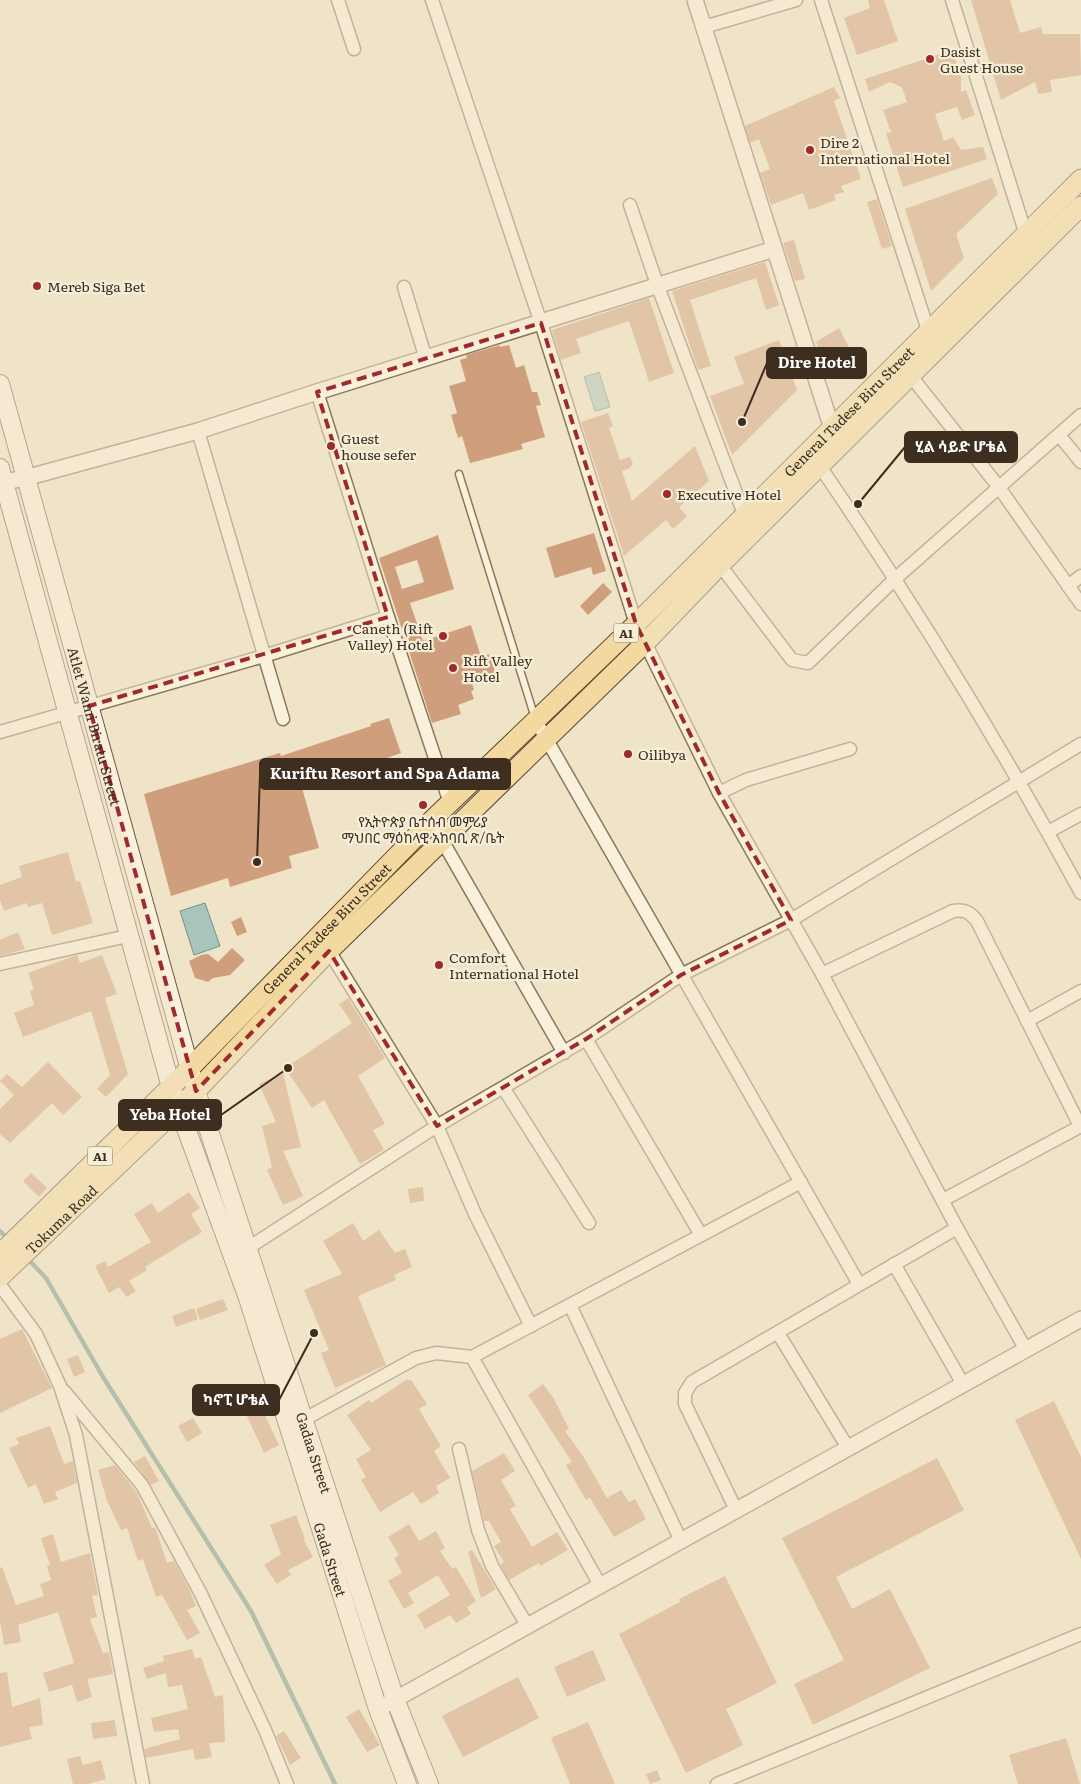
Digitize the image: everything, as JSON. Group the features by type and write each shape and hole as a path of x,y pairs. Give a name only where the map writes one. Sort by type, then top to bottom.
{"main road":[{"name":"General Tadese Biru Street","path":"171,1087 431,821 636,624 1081,179"},
{"name":"General Tadese Biru Street","path":"178,1107 196,1091 329,952 646,642 819,465 1081,206"},
{"name":"Atlet Wami Biratu Street","path":"0,384 196,1091"},
{"name":"Atlet Wami Biratu Street","path":"1,478 171,1087"},
{"name":"Gada Street","path":"171,1087 248,1298 378,1708 407,1784"},
{"name":"Tokuma Road","path":"2,1271 36,1231 171,1087"},
{"name":"Gadaa Street","path":"196,1091 395,1699 429,1784"},
{"name":"Tokuma Road","path":"55,1212 178,1107"}],"street":[{"path":"338,0 354,48"},
{"path":"432,0 542,323 636,624 719,793 822,974 957,1228 1026,1350"},
{"path":"695,0 838,446"},
{"path":"704,27 796,0"},
{"path":"821,0 928,330"},
{"path":"952,0 1026,235"},
{"path":"630,205 658,287 744,514"},
{"path":"1,478 25,478 198,431 774,249"},
{"path":"404,287 426,359"},
{"path":"910,375 998,486 1081,604"},
{"path":"317,392 388,617 450,803"},
{"path":"720,565 792,660 808,663 896,578 998,486 1081,415"},
{"path":"198,431 283,719"},
{"path":"1060,434 1081,462"},
{"path":"819,465 896,578 1020,780 1081,893"},
{"path":"1068,586 1081,576"},
{"path":"0,732 264,656 388,617"},
{"path":"536,721 545,740 859,1284"},
{"path":"248,1248 437,1126 564,1053 681,975 790,920 1081,744"},
{"path":"719,793 746,780 850,749"},
{"path":"1048,832 1081,814"},
{"path":"431,821 564,1053"},
{"path":"822,974 953,911 961,910 971,913 977,921 1080,1126 943,1200"},
{"path":"0,964 128,936"},
{"path":"329,952 437,1126 475,1214 531,1326"},
{"path":"1027,1020 1081,991"},
{"path":"586,1039 701,1235"},
{"path":"504,1089 589,1223"},
{"path":"303,1420 416,1358 436,1353 472,1357 800,1182"},
{"path":"736,1510 685,1404 685,1393 692,1382 957,1228"},
{"path":"894,1264 963,1384"},
{"path":"2,1271 36,1334 60,1386 76,1435 143,1784"},
{"path":"570,1305 681,1541"},
{"path":"378,1708 1081,1319"},
{"path":"778,1333 848,1448"},
{"path":"472,1357 600,1584"},
{"path":"60,1386 142,1485 200,1592 265,1730 287,1784"},
{"path":"459,1449 478,1530 492,1566 527,1625"},
{"path":"717,1784 1081,1634"}],"lane":[{"path":"459,474 536,721"}],"highlighted area":[{"path":"541,323 636,624 719,793 791,920 681,975 586,1039 437,1126 329,951 196,1091 89,706 388,617 317,392"}],"water":[{"path":"599,372 610,407 595,411 584,377"},
{"path":"205,903 220,946 194,955 180,911"}],"building":[{"path":"868,0 884,0 898,41 857,55 844,18 870,8"},
{"path":"971,0 1010,0 1020,33 1041,27 1043,34 1080,34 1081,75 1050,80 1052,92 1038,94 1035,82 1001,100"},
{"path":"952,50 961,77 961,92 966,90 975,115 962,120 957,107 935,114 944,141 953,137 961,150 983,147 987,159 903,187 886,133 891,132 883,110 907,102 902,87 890,82 869,92 865,79"},
{"name":"Dire 2 International Hotel","path":"834,87 840,98 834,101 861,179 841,186 844,192 834,195 836,200 809,210 803,193 771,205 760,173 770,169 759,139 750,143 745,126"},
{"path":"992,178 998,194 956,234 964,258 931,291 905,209"},
{"path":"877,199 892,246 882,249 867,202"},
{"path":"794,240 805,279 795,281 783,243"},
{"path":"765,262 779,305 766,310 756,278 690,300 711,366 698,370 672,291"},
{"path":"649,298 674,373 649,382 629,321 576,339 581,353 561,360 552,330"},
{"path":"839,328 851,351 828,373 816,342"},
{"path":"779,340 797,390 732,455 710,396 744,384 734,357"},
{"path":"500,345 500,347 509,345 516,368 524,365 532,392 537,392 541,405 536,406 545,437 521,444 523,449 470,463 462,436 458,438 451,415 457,413 449,386 466,381 460,360 467,358 466,355"},
{"name":"Executive Hotel","path":"608,413 613,426 609,428 620,460 630,457 633,464 630,468 622,471 632,501 695,446 709,481 679,507 687,516 673,529 666,520 624,556 581,422"},
{"path":"594,533 606,571 593,575 591,567 555,578 546,548"},
{"path":"438,535 454,589 410,603 423,641 471,625 481,657 489,654 496,674 472,683 474,690 471,691 474,699 458,705 461,714 432,723 379,558","holes":["417,560 424,582 402,589 395,567"]},
{"path":"603,583 612,592 588,615 580,606"},
{"path":"389,718 401,753 302,788 319,848 289,856 292,868 230,887 228,878 171,896 144,794 280,753 281,756 371,726 370,724"},
{"path":"68,852 76,882 80,881 93,923 52,935 42,903 28,907 27,903 4,911 0,900 0,885 22,877 19,866"},
{"path":"241,917 247,932 237,936 231,922"},
{"path":"18,932 25,949 0,956 0,940"},
{"path":"232,948 245,960 230,975 213,978 208,982 195,978 189,961 208,954 218,962"},
{"path":"77,955 80,963 102,955 117,994 105,998 128,1074 106,1097 97,1089 110,1075 91,1011 23,1037 14,1013 34,1005 30,991 34,989 28,973"},
{"path":"348,998 385,1058 358,1076 385,1124 373,1130 384,1150 360,1164 324,1100 312,1108 285,1068 352,1023 339,1004"},
{"path":"48,1062 82,1097 63,1115 52,1103 10,1143 0,1134 0,1109 14,1095 0,1081 7,1074 22,1087"},
{"path":"283,1073 301,1147 283,1151 303,1196 283,1205 267,1170 272,1167 262,1126 276,1122 259,1084"},
{"path":"31,1173 47,1188 39,1197 23,1181"},
{"path":"423,1187 424,1201 410,1203 408,1189"},
{"path":"189,1192 200,1208 191,1214 202,1232 145,1267 147,1270 129,1281 136,1291 127,1297 119,1287 109,1293 95,1266 105,1261 108,1267 151,1242 134,1214 152,1203 158,1213"},
{"path":"353,1223 363,1241 379,1230 395,1253 405,1249 412,1267 394,1275 396,1280 358,1296 386,1365 335,1388 321,1353 329,1350 304,1290 342,1274 323,1241"},
{"path":"223,1299 228,1310 200,1320 196,1309"},
{"path":"194,1308 198,1319 176,1327 172,1316"},
{"path":"22,1329 52,1388 0,1413 0,1339"},
{"path":"78,1355 85,1372 74,1377 67,1359"},
{"path":"406,1380 411,1380 427,1404 419,1409 441,1446 434,1451 450,1478 436,1486 439,1493 421,1504 413,1492 380,1512 361,1480 366,1477 356,1459 371,1450 347,1415 369,1400 371,1403"},
{"path":"543,1384 553,1397 569,1429 565,1431 583,1456 607,1498 621,1490 629,1502 635,1499 646,1519 614,1537 590,1498 586,1500 566,1465 572,1462 528,1395"},
{"path":"1054,1401 1081,1457 1081,1559 1015,1420"},
{"path":"260,1405 279,1445 264,1453 245,1412"},
{"path":"193,1418 202,1433 187,1442 178,1426"},
{"path":"50,1426 64,1464 73,1461 77,1483 55,1492 58,1499 44,1504 36,1484 28,1488 9,1448 19,1444 16,1438"},
{"path":"504,1453 515,1471 501,1480 516,1506 510,1509 532,1547 557,1532 568,1550 540,1566 539,1563 509,1580 500,1564 504,1562 494,1546 501,1542 489,1521 484,1521 472,1471"},
{"path":"145,1456 159,1481 151,1485 134,1462"},
{"path":"937,1458 964,1510 836,1577 852,1609 890,1589 930,1668 813,1725 794,1684 844,1660 782,1538"},
{"path":"115,1465 137,1493 152,1528 155,1527 167,1563 174,1561 190,1591 196,1606 187,1610 200,1633 187,1640 162,1595 156,1597 143,1559 138,1561 127,1528 121,1530 107,1501 98,1470"},
{"path":"296,1515 305,1539 303,1539 313,1557 288,1570 291,1575 277,1584 264,1565 281,1554 270,1525"},
{"path":"409,1524 419,1541 436,1531 445,1548 440,1551 452,1569 456,1567 476,1601 467,1607 471,1614 456,1623 450,1615 425,1629 417,1615 450,1595 438,1575 408,1593 414,1603 404,1609 388,1581 402,1573 394,1558 399,1555 388,1537"},
{"path":"53,1534 61,1562 90,1553 98,1595 92,1596 97,1617 90,1619 103,1653 109,1652 113,1674 87,1679 92,1697 77,1702 72,1685 49,1692 43,1673 74,1663 58,1612 18,1625 21,1642 4,1645 0,1621 0,1568 2,1567 16,1605 44,1596 40,1584 51,1580 47,1566 50,1565 41,1538"},
{"path":"472,1550 496,1589 481,1598 468,1552"},
{"path":"725,1576 777,1683 726,1709 743,1745 686,1773 619,1634 680,1602 679,1599"},
{"path":"192,1649 195,1659 201,1657 215,1697 223,1695 225,1742 209,1743 212,1757 195,1760 193,1749 146,1758 144,1749 180,1739 178,1729 154,1732 151,1718 188,1709 182,1685 168,1687 166,1673 147,1679 143,1668 164,1661 163,1656"},
{"path":"593,1650 606,1680 567,1697 554,1667"},
{"path":"7,1672 12,1707 40,1698 43,1725 29,1727 32,1739 0,1747 0,1673"},
{"path":"518,1677 539,1718 463,1757 442,1716"},
{"path":"359,1709 380,1745 367,1752 346,1717"},
{"path":"115,1720 117,1736 93,1739 91,1723"},
{"path":"588,1722 615,1784 570,1784 551,1738"},
{"path":"284,1731 301,1758 290,1765 276,1736"},
{"path":"1066,1738 1080,1784 1018,1784 1009,1755"},
{"path":"80,1756 83,1765 101,1760 106,1779 88,1784 73,1784 67,1759"},
{"path":"657,1770 661,1780 650,1784 646,1774"}],"waterway":[{"path":"0,1231 9,1240"},
{"path":"27,1258 46,1278 103,1377 251,1611 335,1784"}],"place":[{"name":"Dasist Guest House","path":"930,59"},
{"name":"Dire 2 International Hotel","path":"810,150"},
{"name":"Mereb Siga Bet","path":"37,286"},
{"name":"Dire Hotel","path":"742,422"},
{"name":"Guest house sefer","path":"331,446"},
{"name":"Executive Hotel","path":"667,494"},
{"name":"ሂል ሳይድ ሆቴል","path":"858,504"},
{"name":"Caneth (Rift Valley) Hotel","path":"443,636"},
{"name":"Rift Valley Hotel","path":"453,668"},
{"name":"Oilibya","path":"628,754"},
{"name":"የኢትዮጵያ ቤተሰብ መምሪያ ማህበር ማዕከላዊ አከባቢ ጽ/ቤት","path":"423,805"},
{"name":"Kuriftu Resort and Spa Adama","path":"257,862"},
{"name":"Comfort International Hotel","path":"439,965"},
{"name":"Yeba Hotel","path":"288,1068"},
{"name":"ካኖፒ ሆቴል","path":"314,1333"}]}
